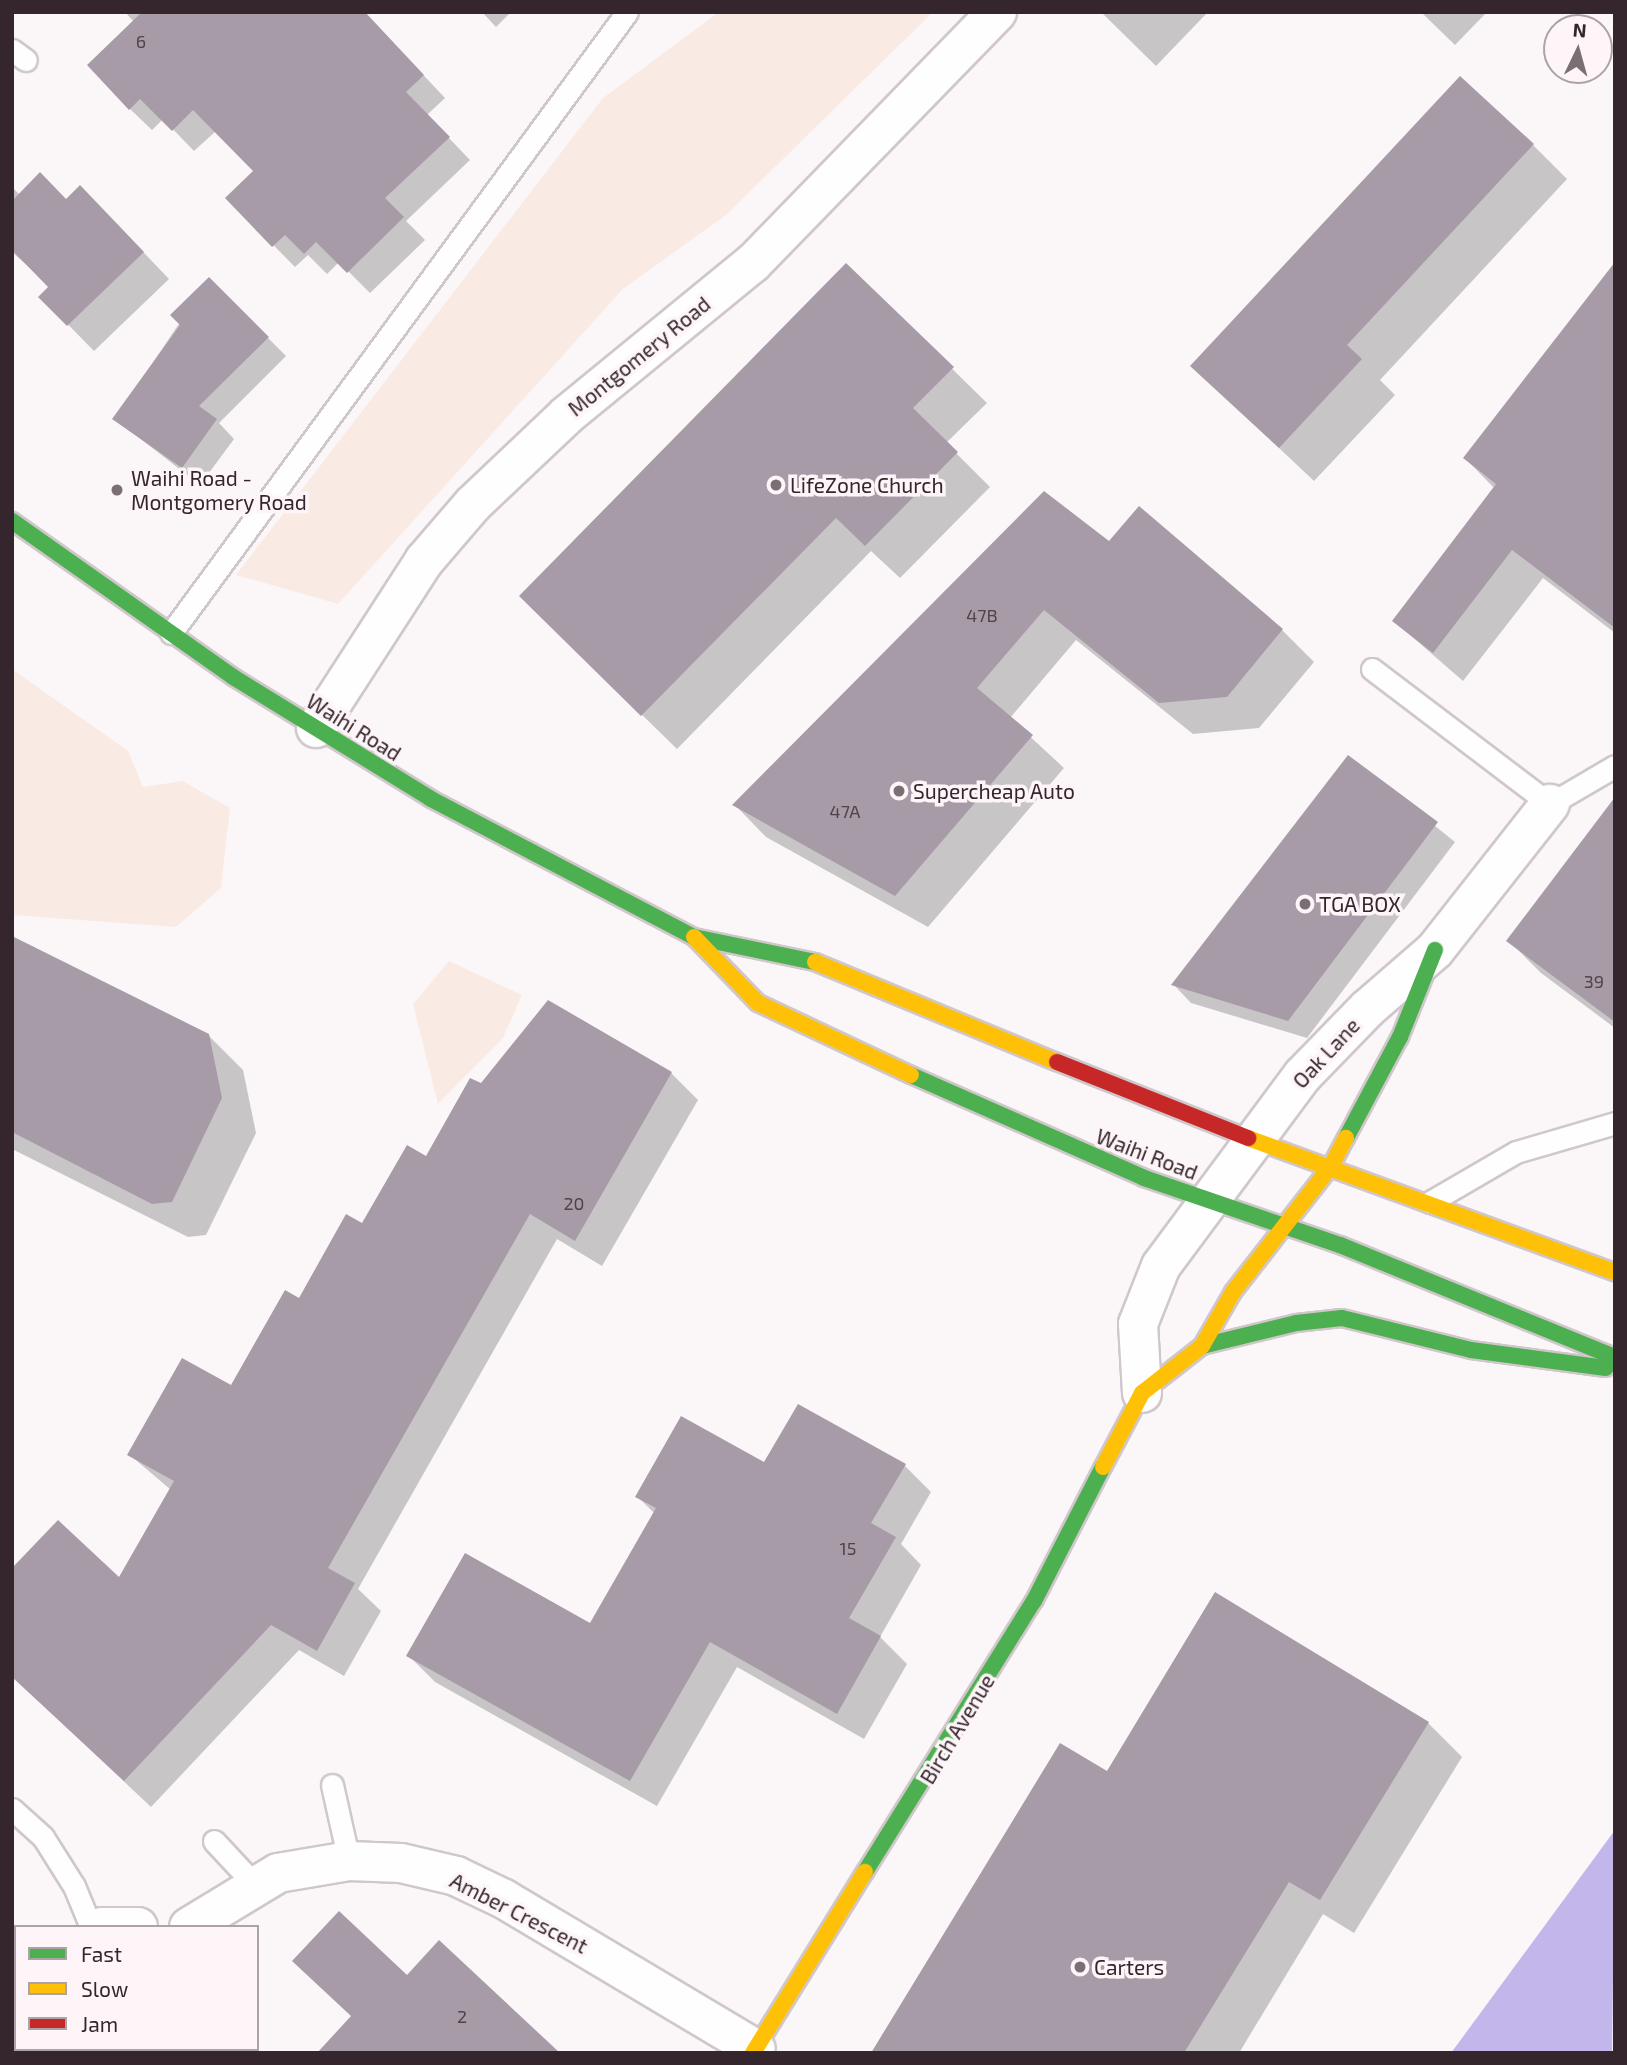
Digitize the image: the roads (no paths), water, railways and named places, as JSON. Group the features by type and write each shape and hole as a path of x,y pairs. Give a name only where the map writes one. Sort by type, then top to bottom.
{"main road":[{"name":"Waihi Road","path":"12,521 171,633 316,728 516,846 694,937 806,958 1157,1104 1615,1272"},
{"name":"Waihi Road","path":"694,937 758,1003 800,1026 1139,1176 1340,1245 1615,1357"},
{"name":"Oak Lane","path":"1306,1198 1331,1166 1400,1037 1435,950"},
{"name":"Birch Avenue","path":"754,2051 1034,1601 1142,1393 1202,1346 1233,1292 1306,1198"},
{"path":"1202,1346 1296,1323 1342,1318 1471,1350 1615,1369"}],"street":[{"name":"Montgomery Road","path":"316,728 424,561 473,505 567,415 753,263 997,12"},
{"name":"Oak Lane","path":"1209,1200 1303,1075 1367,1009 1435,950 1550,804"},
{"path":"1142,1393 1138,1324 1161,1266 1209,1200"},
{"name":"Amber Crescent","path":"192,1925 254,1884 304,1865 349,1861 401,1863 457,1876 565,1934 754,2051"}],"lane":[{"path":"171,633 627,12"},
{"path":"1372,669 1550,804"},
{"name":"Oak Lane","path":"1550,804 1615,766"},
{"path":"1430,1202 1516,1153 1615,1123"},
{"path":"332,1785 349,1861"},
{"path":"12,1809 43,1837 74,1886 90,1925"},
{"path":"214,1841 254,1884"}],"place":[{"name":"LifeZone Church","path":"776,485"},
{"name":"Waihi Road - Montgomery Road","path":"117,490"},
{"name":"Supercheap Auto","path":"899,791"},
{"name":"TGA BOX","path":"1305,904"},
{"name":"Carters","path":"1080,1967"}]}
